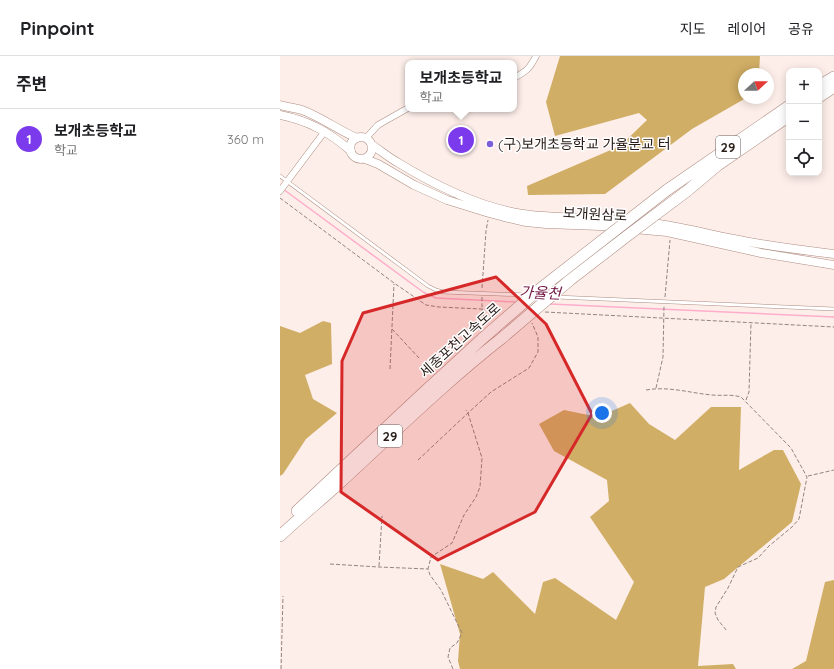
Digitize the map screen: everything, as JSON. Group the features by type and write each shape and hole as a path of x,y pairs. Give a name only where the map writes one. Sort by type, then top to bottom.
{"highway":[{"path":"822,84 834,77"},
{"path":"822,95 834,87"},
{"name":"세종포천고속도로","path":"280,526 483,338 542,288 667,190 786,108"},
{"name":"세종포천고속도로","path":"280,536 474,360 566,283 688,191 718,165 786,118"}],"main road":[{"path":"280,105 316,116 356,138 360,137 369,142 372,148 370,155 365,159 358,159 351,151 325,131 301,120 280,115"},
{"path":"351,151 351,144 356,138"},
{"name":"보개원삼로","path":"369,142 395,162 432,183 449,191 506,211 554,217 664,224 749,242 834,254"},
{"name":"보개원삼로","path":"365,159 378,164 414,185 447,200 489,213 526,222 670,233 762,253 834,265"}],"street":[{"path":"517,76 531,66 536,56"},
{"path":"369,142 378,125 405,110"},
{"path":"280,191 325,131"}],"lane":[{"path":"280,176 428,286 436,290 443,292 482,295 538,296"},
{"path":"546,296 665,303 834,309"}],"path":[{"path":"489,213 486,231 482,295 484,318 489,324"},
{"path":"656,388 664,357 664,314 670,233"},
{"path":"390,369 394,283"},
{"path":"418,460 492,392 529,368 538,352 538,337 532,323 528,320"},
{"path":"746,401 749,392 751,322"},
{"path":"392,329 419,358"},
{"path":"646,390 666,388 714,396 734,395 741,397 791,448 807,477 799,520 769,546 758,558 738,566 728,588 716,607 718,620 727,631"},
{"path":"453,669 448,657 450,648 457,643 462,633 441,590 430,575 428,569 431,557 452,543 464,516 476,497 480,487 482,458 466,410"},
{"path":"807,477 834,470"},
{"path":"379,567 382,516"},
{"path":"330,564 428,569"},
{"path":"281,669 283,596"}],"highlighted area":[{"path":"496,277 546,324 592,414 535,512 438,560 341,492 342,361 363,313"}],"shaded area":[{"path":"560,56 760,56 759,68 738,68 738,103 692,129 605,194 528,195 527,186 620,146 647,120 639,113 555,136 546,102"},
{"path":"323,321 331,323 332,364 305,375 313,399 337,413 306,439 283,474 280,476 280,326 300,333"},
{"path":"630,403 649,424 675,440 711,407 741,407 739,470 774,450 783,450 801,484 792,522 724,579 705,587 698,666 733,664 736,669 460,669 458,661 460,634 440,564 483,579 493,572 535,614 543,582 555,578 616,620 634,582 590,517 609,501 607,480 554,451 539,424 564,410 598,417"},
{"path":"834,580 834,669 792,669 806,661 825,582"}],"waterway":[{"name":"가율천","path":"283,189 423,292 436,298 516,302"},
{"name":"가율천","path":"550,304 834,317"}],"place":[{"name":"보개초등학교","path":"461,140"},
{"name":"(구)보개초등학교 가율분교 터","path":"490,144"}]}
